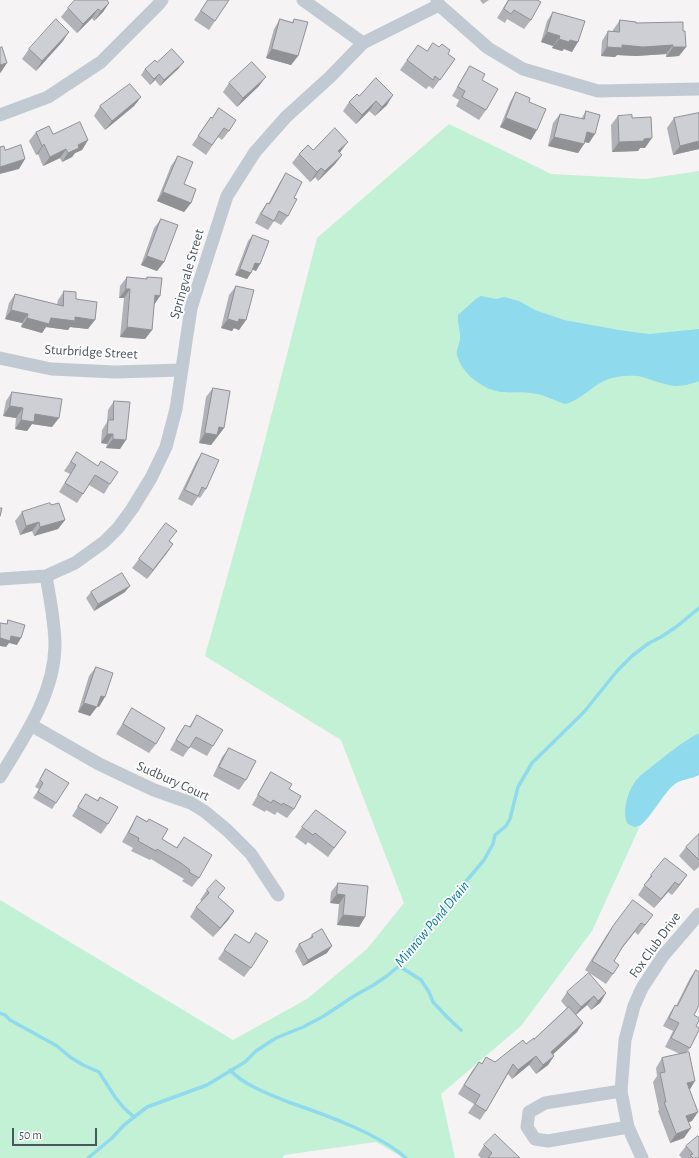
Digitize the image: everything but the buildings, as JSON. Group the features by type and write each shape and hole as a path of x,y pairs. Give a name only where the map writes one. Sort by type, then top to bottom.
{"street":[{"path":"0,115 48,97 100,62 158,6 162,0"},
{"path":"303,0 363,43"},
{"path":"438,2 488,48 523,70 598,91 699,89"},
{"name":"Springvale Street","path":"0,579 46,576 75,563 104,542 118,528 132,509 151,478 166,447 176,409 191,308 227,196 255,152 281,122 330,77 363,43 438,2"},
{"name":"Sturbridge Street","path":"0,358 51,369 115,372 182,370"},
{"path":"0,777 31,725 44,698 54,663 54,629 46,576"},
{"name":"Sudbury Court","path":"31,725 100,764 154,790 191,803 204,811 228,830 251,854 278,895"},
{"name":"Fox Club Drive","path":"642,1158 628,1127 621,1091 624,1040 634,1006 642,988 663,956 699,914"},
{"path":"621,1091 545,1103 529,1112 527,1127 535,1139 548,1141 628,1127"}],"green space":[{"path":"449,124 551,174 646,179 699,171 699,733 673,750 637,778 637,828 640,826 592,931 521,1026 441,1094 455,1158 402,1158 376,1142 284,1155 283,1158 0,1158 0,900 233,1040 307,999 367,949 404,903 341,740 205,656 259,463 317,238"}],"water":[{"path":"481,296 496,299 504,297 519,301 535,310 564,320 619,330 649,334 699,329 699,381 687,385 675,386 663,384 639,376 617,377 602,382 572,402 565,404 544,396 526,392 500,392 490,389 472,378 467,373 457,355 460,340 458,315"},
{"path":"699,733 699,775 675,784 645,821 640,825 635,827 627,823 625,812 627,800 637,779 686,740"}],"waterway":[{"name":"Minnow Pond Drain","path":"88,1158 112,1138 124,1125 147,1107 207,1085 245,1062 256,1051 276,1038 303,1027 324,1016 387,976 400,965 416,938 440,915 452,898 484,860 493,844 495,835 506,826 510,819 518,787 532,763 584,712 617,671 632,656 649,643 676,627 699,608"},
{"path":"399,966 421,980 429,992 433,1002 461,1030"},
{"path":"0,1013 57,1046 70,1057 83,1065 99,1072 115,1097 133,1116"},
{"path":"230,1070 242,1080 259,1090 352,1126 382,1141 406,1158"}]}
